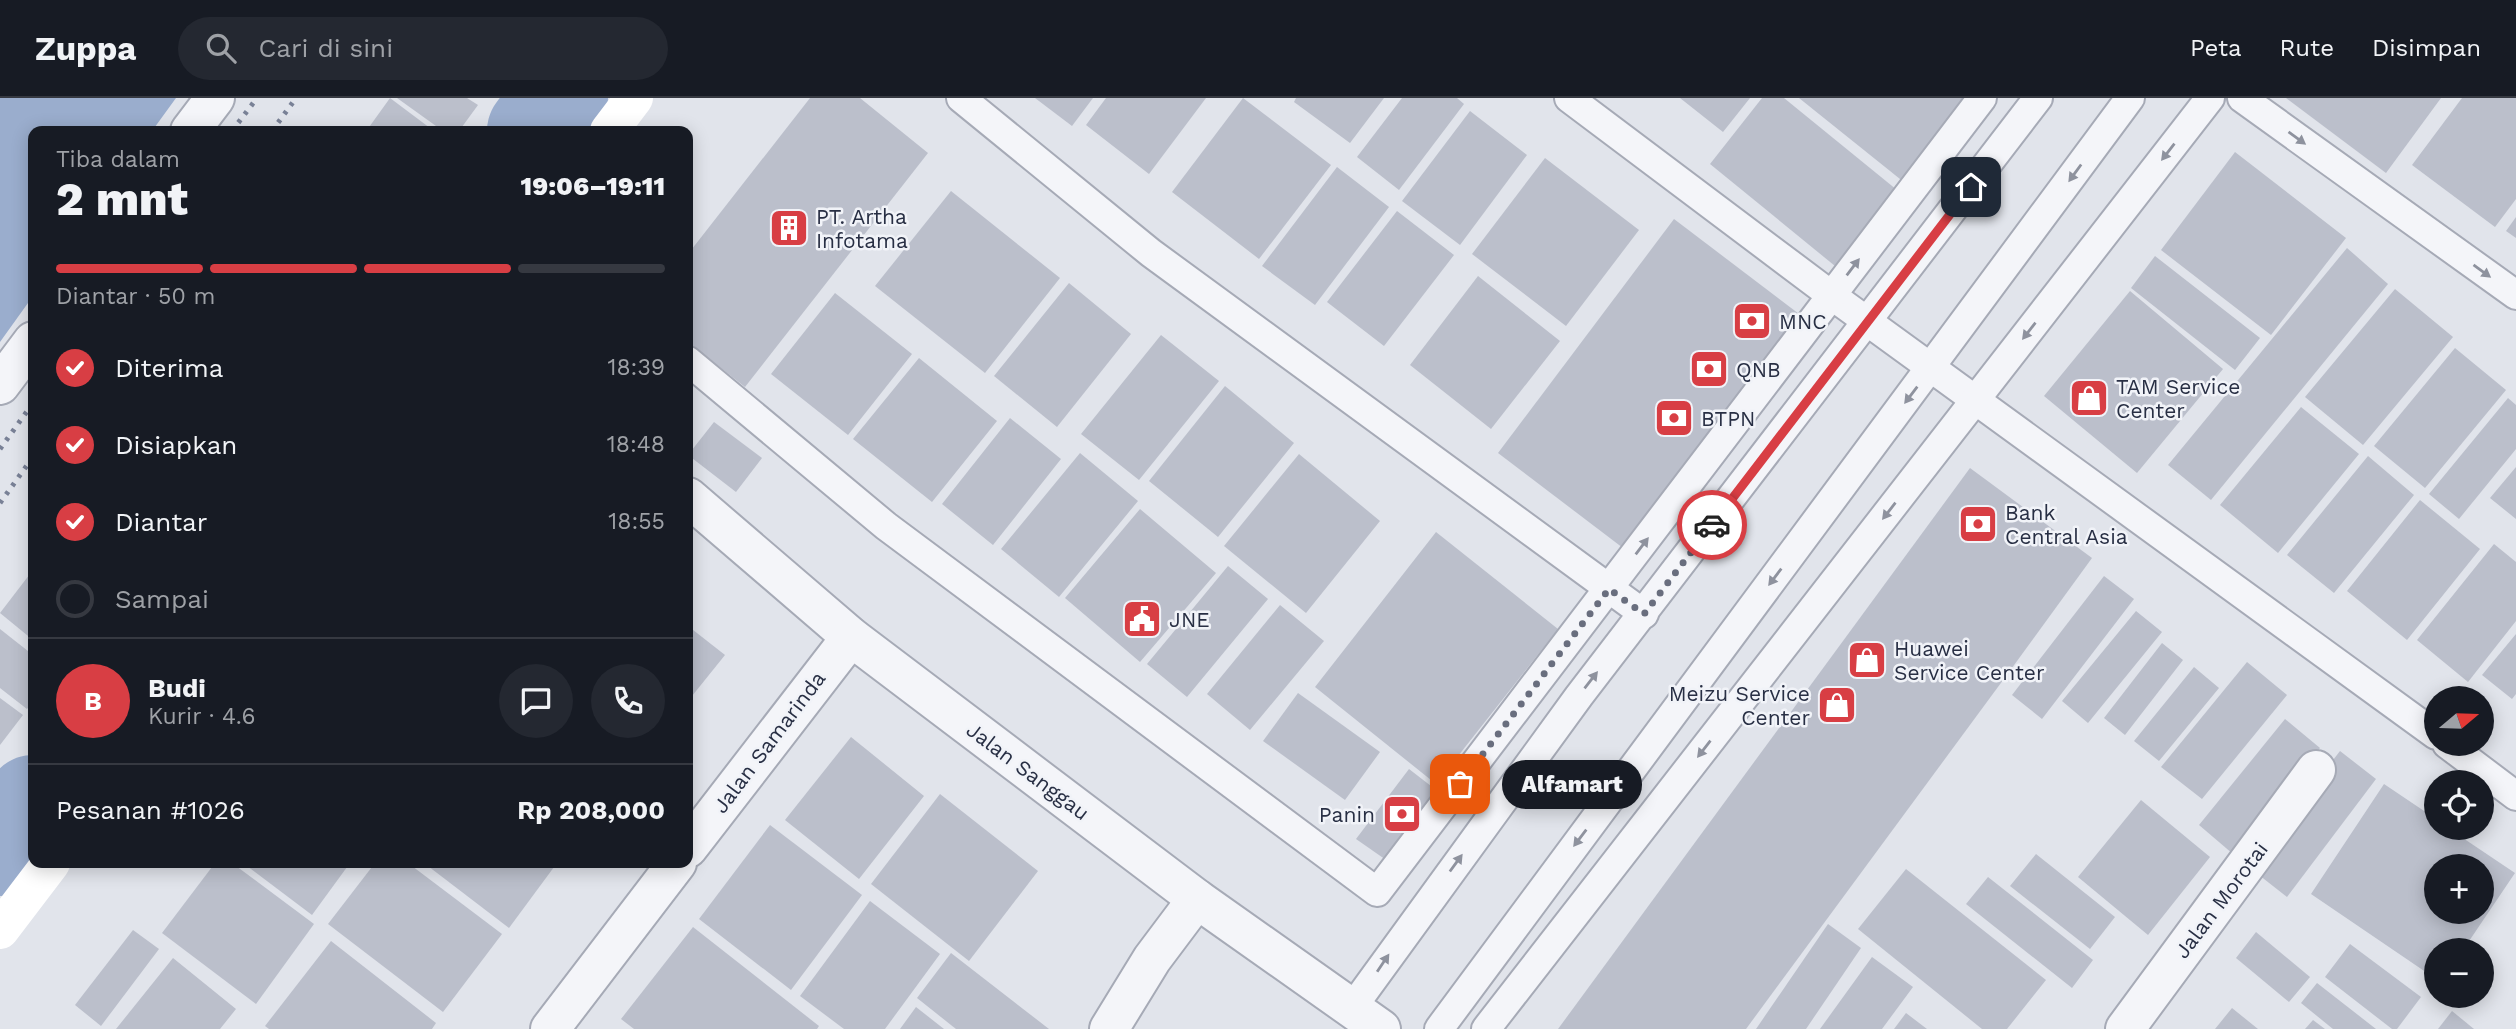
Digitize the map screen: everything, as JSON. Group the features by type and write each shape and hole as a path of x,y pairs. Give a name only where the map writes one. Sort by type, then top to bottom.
{"street":[{"path":"194,126 215,98"},
{"path":"613,126 634,98"},
{"path":"0,385 28,348"},
{"name":"Jalan Sanggau","path":"693,501 851,637 1196,899 1366,1019"},
{"name":"Jalan Samarinda","path":"693,842 851,637"},
{"name":"Jalan Morotai","path":"2125,1029 2316,770"},
{"path":"0,930 47,868"},
{"path":"550,1029 673,868"},
{"path":"1109,1029 1152,958 1196,899"}],"lane":[{"path":"961,98 1151,253 1644,614"},
{"path":"1569,98 1831,295 2424,726"},
{"path":"693,365 886,526 1377,892 1982,98"},
{"path":"1366,1019 1579,695 1644,614 2038,98"},
{"path":"1438,1029 2130,98"},
{"path":"1486,1029 2210,98"},
{"path":"2242,98 2516,295"},
{"path":"2464,756 2516,796"}],"water":[{"path":"0,98 176,98 156,126 28,126 28,303 0,342"}],"building":[{"path":"390,98 427,126 370,126"},
{"path":"397,98 467,98 478,105 463,126 436,126"},
{"path":"810,98 860,98 928,153 745,387 693,346 693,248"},
{"path":"1035,98 1093,98 1072,126"},
{"path":"1106,98 1206,98 1149,174 1086,125"},
{"path":"1243,98 1331,165 1259,259 1172,192"},
{"path":"1296,98 1384,98 1350,143 1294,102"},
{"path":"1402,98 1457,98 1464,104 1399,190 1357,157"},
{"path":"1680,98 1750,98 1723,132"},
{"path":"1762,98 1784,98 1897,190 1835,266 1710,164"},
{"path":"1799,98 1965,98 1905,183"},
{"path":"2286,98 2441,98 2386,173"},
{"path":"2462,98 2516,98 2516,199 2495,227 2412,165"},
{"path":"1470,111 1527,155 1460,245 1402,201"},
{"path":"2235,152 2346,238 2271,335 2161,250"},
{"path":"1545,158 1639,230 1566,326 1472,254"},
{"path":"1337,167 1389,207 1315,305 1262,266"},
{"path":"951,191 1060,278 985,373 875,286"},
{"path":"1397,211 1454,255 1384,346 1327,302"},
{"path":"2516,217 2516,238 2506,231"},
{"path":"1674,219 1803,317 1627,551 1498,453"},
{"path":"2347,248 2388,284 2211,500 2168,465"},
{"path":"2155,256 2260,338 2235,370 2131,288"},
{"path":"1478,276 1560,341 1491,429 1410,365"},
{"path":"1069,283 1131,334 1057,427 994,376"},
{"path":"2395,289 2453,337 2363,445 2305,397"},
{"path":"2130,291 2223,369 2137,473 2044,396"},
{"path":"835,293 912,354 848,435 771,374"},
{"path":"1161,335 1219,381 1139,480 1081,434"},
{"path":"2455,348 2506,390 2425,488 2374,446"},
{"path":"919,358 997,421 932,502 853,439"},
{"path":"1225,386 1294,443 1218,537 1149,481"},
{"path":"2508,398 2516,405 2516,449 2459,519 2429,494"},
{"path":"2301,407 2359,454 2278,553 2220,505"},
{"path":"1010,418 1061,459 993,545 942,504"},
{"path":"714,422 762,458 736,492 693,459 693,449"},
{"path":"1080,453 1138,501 1059,597 1001,549"},
{"path":"1299,454 1380,521 1306,613 1224,546"},
{"path":"2368,456 2414,495 2334,593 2287,555"},
{"path":"2516,467 2516,519 2490,498"},
{"path":"1970,468 2092,558 2009,672 1746,1029 1558,1029"},
{"path":"2420,500 2480,549 2407,640 2347,591"},
{"path":"1140,509 1216,573 1140,662 1065,598"},
{"path":"1436,532 1558,629 1436,784 1315,687"},
{"path":"2494,544 2516,562 2516,621 2468,682 2417,640"},
{"path":"1228,566 1268,599 1187,697 1147,664"},
{"path":"2104,576 2134,599 2042,719 2012,695"},
{"path":"28,577 28,636 0,613"},
{"path":"1280,605 1324,641 1250,730 1207,694"},
{"path":"2136,611 2162,632 2088,723 2062,701"},
{"path":"0,629 28,651 28,708 0,688"},
{"path":"693,630 725,655 693,695"},
{"path":"2516,634 2516,694 2512,699 2482,675"},
{"path":"2162,643 2183,660 2125,735 2104,718"},
{"path":"2247,662 2287,695 2202,799 2161,767"},
{"path":"2194,667 2219,688 2159,761 2134,741"},
{"path":"1298,693 1380,752 1345,800 1263,741"},
{"path":"0,698 23,715 0,745"},
{"path":"2285,719 2320,748 2233,854 2199,825"},
{"path":"851,737 924,796 859,879 785,820"},
{"path":"2340,751 2376,779 2287,897 2250,868"},
{"path":"1409,769 1440,793 1389,862 1356,839"},
{"path":"2384,784 2424,811 2424,840 2466,840 2487,854 2424,854 2424,924 2481,924 2471,938 2424,938 2424,971 2311,894"},
{"path":"940,794 1038,871 969,961 871,884"},
{"path":"2141,800 2210,857 2148,935 2078,877"},
{"path":"770,825 862,895 791,990 699,919"},
{"path":"2036,854 2115,917 2090,949 2010,886"},
{"path":"2494,859 2515,873 2494,904"},
{"path":"211,868 239,868 314,924 256,1004 162,933"},
{"path":"250,868 346,868 312,915"},
{"path":"371,868 415,868 502,934 443,1012 328,924"},
{"path":"431,868 553,868 509,928"},
{"path":"1906,869 2046,980 2007,1029 1982,1029 1858,929"},
{"path":"1988,877 2093,960 2072,988 1966,904"},
{"path":"870,901 940,954 885,1029 844,1029 800,996"},
{"path":"1828,924 1861,948 1806,1029 1756,1029"},
{"path":"693,927 819,1026 817,1029 634,1029 621,1019"},
{"path":"133,930 159,949 101,1026 75,1005"},
{"path":"2256,932 2310,977 2289,1002 2236,958"},
{"path":"331,941 436,1023 432,1029 269,1029 265,1026"},
{"path":"2350,944 2421,997 2397,1029 2392,1029 2325,977"},
{"path":"951,953 1049,1029 956,1029 917,998"},
{"path":"1872,957 1913,987 1882,1029 1820,1029"},
{"path":"173,958 236,1009 220,1029 116,1029"},
{"path":"2317,983 2376,1029 2333,1029 2301,1003"},
{"path":"916,1007 944,1029 900,1029"},
{"path":"2232,1008 2258,1029 2215,1029"},
{"path":"2452,1011 2474,1029 2438,1029"},
{"path":"1906,1013 1927,1029 1894,1029"},
{"path":"2313,1020 2325,1029 2305,1029"}],"waterway":[{"path":"539,126 560,98"},
{"path":"0,848 28,810"}],"railway":[{"path":"236,126 257,98"},
{"path":"276,126 296,98"},
{"path":"0,449 28,410"},
{"path":"0,503 28,464"}],"way so far":[{"path":"1460,784 1609,589 1644,614 1712,525"}],"place":[{"name":"PT. Artha Infotama","path":"789,228"},
{"name":"MNC","path":"1752,321"},
{"name":"QNB","path":"1709,369"},
{"name":"TAM Service Center","path":"2089,398"},
{"name":"BTPN","path":"1674,418"},
{"name":"Bank Central Asia","path":"1978,524"},
{"name":"JNE","path":"1142,619"},
{"name":"Huawei Service Center","path":"1867,660"},
{"name":"Meizu Service Center","path":"1837,705"},
{"name":"Alfamart","path":"1460,784"},
{"name":"Panin","path":"1402,814"}],"route":[{"path":"1712,525 1971,187"}]}
